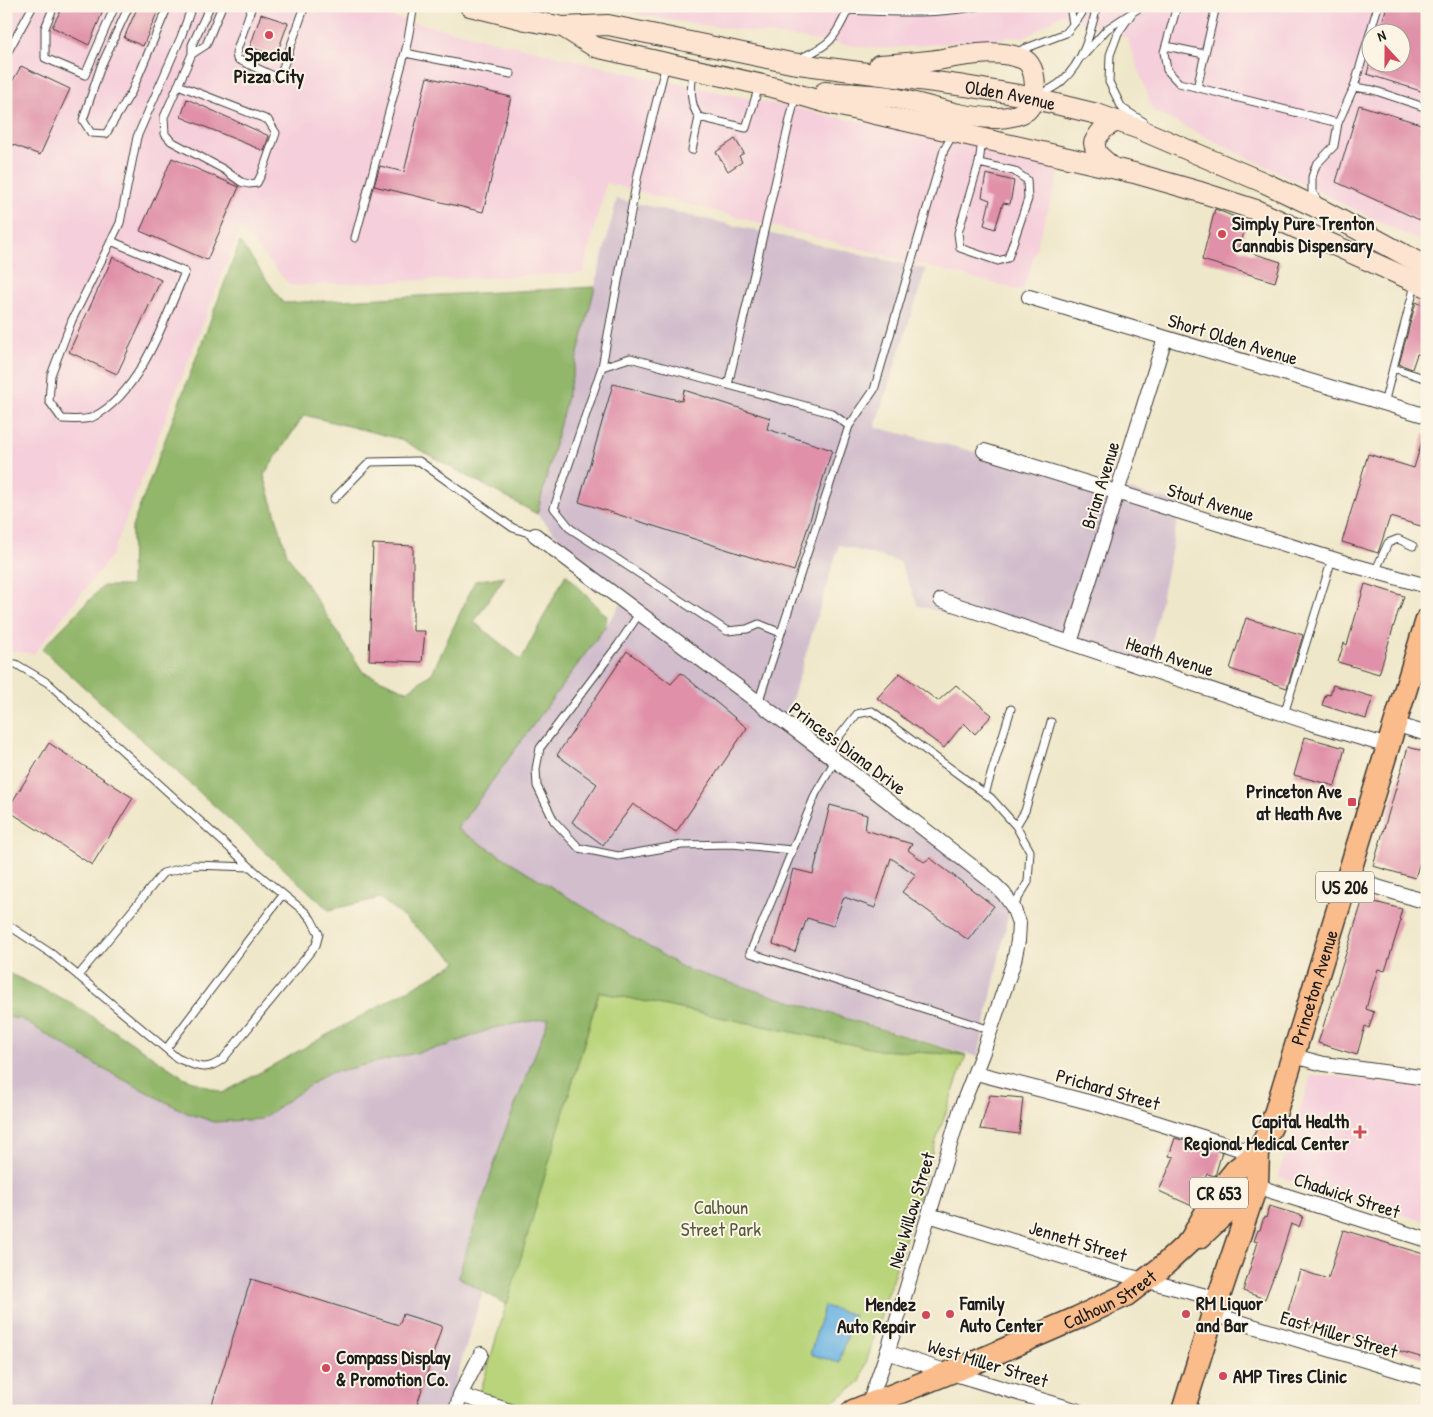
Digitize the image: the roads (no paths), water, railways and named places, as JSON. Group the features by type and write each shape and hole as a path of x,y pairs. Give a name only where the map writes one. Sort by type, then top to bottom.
{"main road":[{"name":"Olden Avenue","path":"470,6 527,17 563,27 595,47 768,86 826,103 1113,168 1197,191 1256,210 1424,273"},
{"name":"Olden Avenue","path":"563,27 608,25 790,63 965,86 1034,98 1088,112 1179,146 1324,211 1424,273"},
{"path":"768,86 888,97 976,117 1000,118 1015,115 1027,110 1034,98 1035,76 1031,67 1025,59 1008,54 985,54 911,63 833,68"},
{"path":"1113,168 1097,154 1094,142 1107,125 1118,122"},
{"path":"1256,210 1265,183"},
{"name":"Princeton Avenue","path":"1258,1152 1271,1127 1427,620"},
{"name":"US 206","path":"1183,1411 1215,1307 1257,1183 1258,1152"},
{"name":"Calhoun Street","path":"863,1409 1077,1318 1126,1294 1161,1268 1190,1241 1209,1207 1236,1170 1258,1152"},
{"name":"Calhoun Street","path":"1190,1241 1203,1235 1257,1183"}],"street":[{"name":"Short Olden Avenue","path":"1029,297 1427,416"},
{"name":"Brian Avenue","path":"1070,643 1164,338"},
{"name":"Stout Avenue","path":"984,451 1332,559 1427,586"},
{"name":"Princess Diana Drive","path":"535,535 830,757 991,881 1004,894 1013,907 1019,923 1018,941 1014,961 984,1049"},
{"name":"Heath Avenue","path":"941,600 1284,714 1388,746"},
{"path":"1395,724 1427,734"},
{"path":"1347,878 1427,902"},
{"name":"New Willow Street","path":"863,1409 887,1352 961,1108 984,1049"},
{"path":"1292,1056 1324,1064 1427,1078"},
{"name":"Prichard Street","path":"976,1073 1064,1095 1237,1148 1258,1152"},
{"name":"Chadwick Street","path":"1257,1183 1268,1190 1427,1240"},
{"name":"Jennett Street","path":"929,1215 1145,1280 1215,1307"},
{"name":"East Miller Street","path":"1215,1307 1427,1380"},
{"name":"West Miller Street","path":"887,1352 1078,1411"},
{"path":"456,1411 460,1396 481,1354"},
{"path":"460,1396 510,1411"}],"lane":[{"path":"6,55 33,6"},
{"path":"54,6 45,28 45,58 85,75 115,6"},
{"path":"129,6 101,66 82,120 92,133 106,134 132,91 168,6"},
{"path":"111,241 184,272 141,370 116,401 91,418 62,419 49,400 51,375 72,320 111,241 120,223 137,137 181,37 192,6"},
{"path":"178,85 268,120 276,133 257,183 240,182 223,168 171,141 165,134 164,117 178,85 192,54 192,45 210,6"},
{"path":"192,54 206,45 222,6"},
{"path":"252,6 236,53 237,59 276,77 280,76 305,6"},
{"path":"355,238 406,49 414,6"},
{"path":"790,63 822,48 836,36 848,8 914,13 965,9 978,6"},
{"path":"1070,6 1073,24"},
{"path":"1008,54 1066,33 1086,6"},
{"path":"1079,60 1089,38 1097,6"},
{"path":"1177,6 1164,52 1167,70 1180,83 1338,123"},
{"path":"1197,88 1216,6"},
{"path":"1324,211 1312,192 1312,177 1316,165 1334,146 1338,123 1354,87 1378,6"},
{"path":"1034,98 1061,82 1107,29 1139,8"},
{"path":"1139,8 1118,33 1110,55 1109,82 1122,108 1179,146"},
{"path":"1166,46 1204,54"},
{"path":"406,49 410,54 511,74"},
{"path":"666,64 638,174 602,367 554,508 571,529 727,630 747,629 759,624 781,632"},
{"path":"693,70 691,94 695,112 699,117 746,128 768,86"},
{"path":"1354,87 1373,90 1427,108"},
{"path":"728,384 796,94"},
{"path":"692,150 699,117"},
{"path":"758,703 849,426 874,390 944,150 954,132"},
{"path":"979,162 1014,172 1027,180 1028,199 1008,258 998,261 960,248 958,234 979,162 982,138"},
{"path":"1384,404 1393,368 1424,273"},
{"path":"602,367 630,358 831,413 849,426"},
{"path":"1393,368 1427,379"},
{"path":"334,499 370,462 419,461 513,528 535,535"},
{"path":"1375,572 1388,543 1398,539 1413,546"},
{"path":"1284,714 1332,559"},
{"path":"639,614 618,645 540,748 536,769 537,786 554,821 580,848 618,856 682,845 732,844 792,850"},
{"path":"6,664 16,664 48,683 250,867 311,919 319,934 316,945 223,1059 209,1067 200,1068 177,1058 52,954 11,927 6,927"},
{"path":"985,794 1011,710"},
{"path":"990,1030 750,953 830,757 857,714 872,711 991,798 1016,826 1030,851 1028,882 1013,907"},
{"path":"1016,826 1025,810 1051,722"},
{"path":"78,976 163,872 194,865 250,867"},
{"path":"166,1049 283,894"}],"water":[{"path":"824,1306 854,1315 839,1363 810,1354"}],"place":[{"name":"Special Pizza City","path":"269,35"},
{"name":"Simply Pure Trenton Cannabis Dispensary","path":"1222,234"},
{"name":"Princeton Ave at Heath Ave","path":"1352,802"},
{"name":"Capital Health Regional Medical Center","path":"1360,1132"},
{"name":"Family Auto Center","path":"950,1314"},
{"name":"RM Liquor and Bar","path":"1186,1314"},
{"name":"Mendez Auto Repair","path":"926,1315"},
{"name":"Compass Display & Promotion Co.","path":"326,1368"},
{"name":"AMP Tires Clinic","path":"1223,1376"}],"park label":[{"name":"Calhoun Street Park","path":"721,1218"}]}
